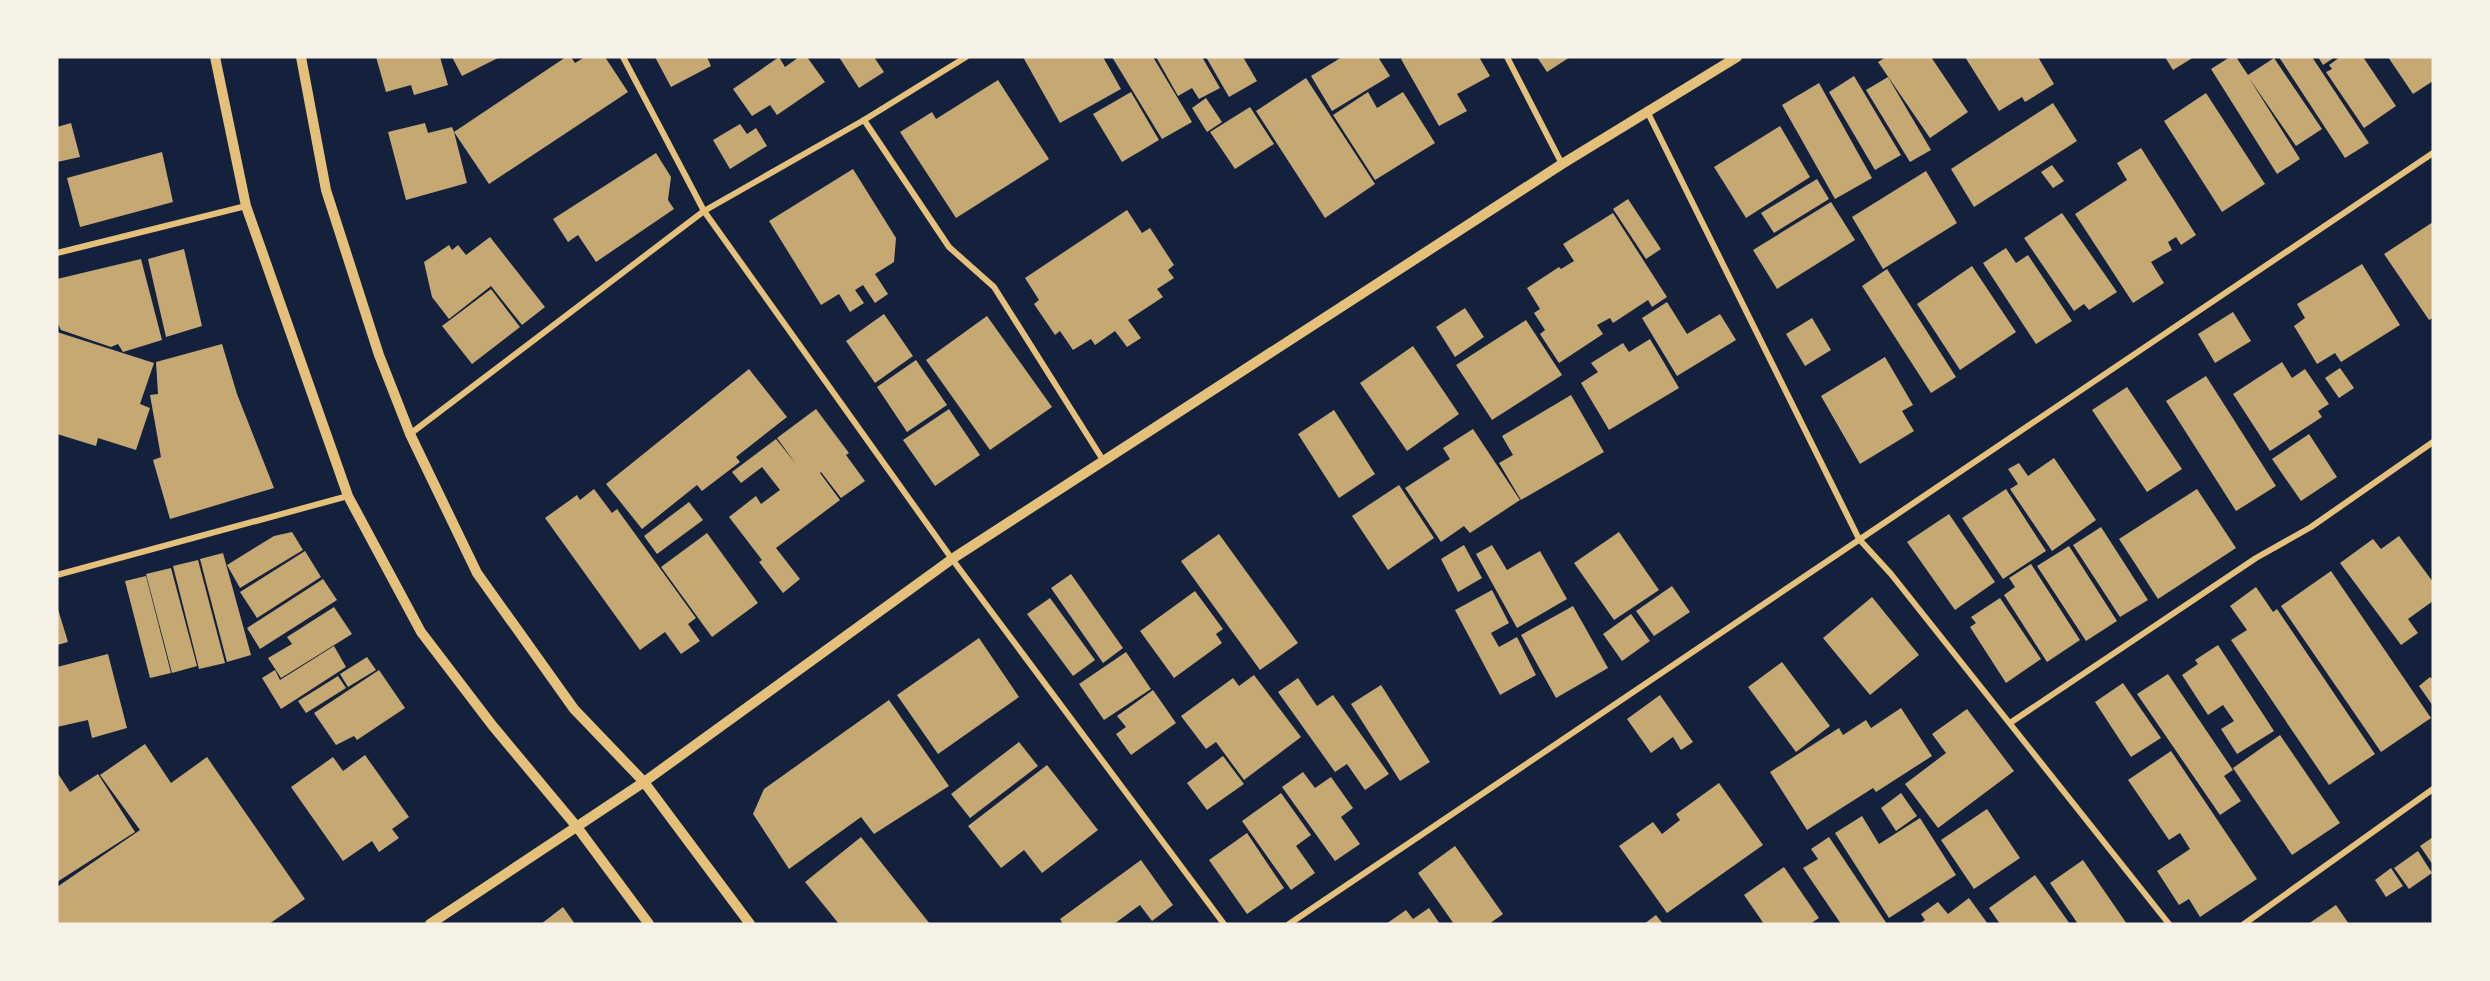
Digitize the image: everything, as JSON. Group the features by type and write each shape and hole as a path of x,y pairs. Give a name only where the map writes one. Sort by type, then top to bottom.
{"street":[{"path":"215,57 246,206 348,496 421,632 492,725 577,827 649,924"},
{"path":"301,57 326,190 379,355 410,434 477,573 574,709 644,782 750,924"},
{"path":"623,57 704,211 952,559 1224,924"},
{"path":"410,434 704,211 864,120 966,57"},
{"path":"1507,57 1562,164"},
{"path":"430,924 644,782 952,559 1562,164 1737,57"},
{"path":"1648,113 1859,539 1891,574 2169,924"},
{"path":"864,120 949,247 994,287 1103,460"},
{"path":"1289,924 2433,153"},
{"path":"57,253 246,206"},
{"path":"2010,723 2256,558 2311,527 2433,442"},
{"path":"57,575 348,496"},
{"path":"2244,924 2433,789"}],"building":[{"path":"376,57 440,57 448,85 414,95 411,85 386,92"},
{"path":"452,57 500,57 462,76"},
{"path":"566,57 571,57 575,63 585,57 605,57 628,92 489,184 454,132"},
{"path":"655,57 707,57 711,66 671,87"},
{"path":"779,57 785,67 799,57 807,57 825,82 777,115 770,105 752,116 733,89"},
{"path":"839,57 874,57 884,72 859,88"},
{"path":"1023,57 1103,57 1121,89 1060,123"},
{"path":"1112,57 1153,57 1192,122 1162,139"},
{"path":"1156,57 1202,57 1220,88 1199,99 1192,88 1178,96"},
{"path":"1206,57 1243,57 1257,81 1229,97"},
{"path":"1342,57 1378,57 1390,76 1332,111 1311,76"},
{"path":"1404,57 1479,57 1490,76 1457,94 1467,111 1439,126 1401,59"},
{"path":"1537,57 1570,57 1547,72"},
{"path":"1886,57 1931,57 1968,112 1930,138 1878,62"},
{"path":"1965,57 2038,57 2054,84 2025,102 2022,97 1999,111"},
{"path":"2165,57 2194,57 2173,70"},
{"path":"2230,57 2236,57 2248,75 2274,58 2322,129 2296,146 2249,78 2300,159 2277,174 2211,69"},
{"path":"2279,57 2312,57 2369,143 2345,158"},
{"path":"2318,57 2335,57 2323,65"},
{"path":"2340,57 2363,57 2396,106 2364,128 2326,72 2332,69 2329,65"},
{"path":"2388,57 2433,57 2433,81 2413,94"},
{"path":"1854,76 1901,155 1875,170 1829,92"},
{"path":"1888,77 1931,150 1910,162 1866,90"},
{"path":"1306,78 1375,184 1325,218 1256,111"},
{"path":"998,80 1049,159 956,218 900,132 932,112 936,119"},
{"path":"1819,83 1872,178 1835,199 1782,105"},
{"path":"1131,92 1159,140 1122,162 1093,114"},
{"path":"1368,92 1377,108 1403,92 1435,143 1375,180 1333,115"},
{"path":"2206,93 2265,184 2222,212 2164,121"},
{"path":"1206,98 1222,122 1207,132 1192,108"},
{"path":"2053,103 2077,141 1974,207 1951,169"},
{"path":"1250,107 1274,144 1235,169 1210,132"},
{"path":"71,123 80,157 57,162 57,127"},
{"path":"425,123 428,133 452,127 467,183 406,200 388,132"},
{"path":"740,124 747,134 756,128 767,146 730,169 713,140"},
{"path":"1780,126 1810,177 1746,218 1714,167"},
{"path":"2141,148 2196,235 2181,245 2176,237 2168,242 2172,250 2151,262 2164,283 2133,303 2075,214 2127,180 2117,163"},
{"path":"162,152 173,202 80,227 67,178"},
{"path":"656,153 671,177 668,200 674,209 596,262 578,235 568,242 553,219"},
{"path":"2052,165 2064,181 2053,188 2041,172"},
{"path":"853,169 896,238 894,262 875,274 888,294 875,303 863,285 855,290 864,303 850,312 839,294 821,305 769,221"},
{"path":"1926,171 1957,223 1883,269 1852,217"},
{"path":"1817,179 1829,199 1774,233 1761,213"},
{"path":"1628,199 1661,249 1646,259 1613,209"},
{"path":"1831,202 1855,240 1777,289 1753,250"},
{"path":"1127,210 1142,233 1150,228 1174,265 1168,270 1174,278 1157,289 1163,297 1128,320 1141,338 1127,347 1115,331 1095,345 1091,339 1073,350 1060,331 1055,335 1034,304 1039,300 1025,278"},
{"path":"1613,213 1667,297 1652,307 1648,300 1613,323 1610,318 1597,325 1603,334 1559,363 1540,334 1545,330 1534,313 1540,309 1527,288 1559,267 1561,269 1574,261 1563,244"},
{"path":"2062,213 2117,292 2089,310 2084,304 2074,311 2024,238"},
{"path":"2433,222 2433,318 2429,320 2384,254"},
{"path":"490,237 545,307 522,325 491,286 449,319 432,297 424,262 449,245 452,250 458,245 466,255"},
{"path":"2006,248 2016,263 2028,255 2072,321 2036,344 1983,263"},
{"path":"184,249 202,326 166,337 148,259"},
{"path":"141,259 162,340 123,352 118,344 111,347 61,330 57,322 57,279"},
{"path":"2362,264 2400,325 2341,362 2335,353 2317,364 2294,326 2305,318 2297,304"},
{"path":"1972,266 2016,332 1960,370 1917,304"},
{"path":"1887,269 1956,377 1931,393 1862,286"},
{"path":"491,289 520,327 472,364 442,326"},
{"path":"1667,302 1687,334 1720,314 1736,340 1677,376 1642,318"},
{"path":"1465,308 1484,337 1455,357 1436,327"},
{"path":"2233,312 2251,341 2215,363 2198,334"},
{"path":"884,314 913,356 875,383 846,341"},
{"path":"987,316 1052,407 990,450 926,360"},
{"path":"1812,318 1831,350 1805,366 1786,334"},
{"path":"1526,320 1562,375 1492,420 1456,365"},
{"path":"57,332 154,363 140,404 150,408 136,450 98,438 96,446 57,434"},
{"path":"1650,339 1679,388 1609,430 1581,383 1598,372 1591,363 1623,343 1629,352"},
{"path":"222,344 237,394 274,488 170,519 153,460 161,457 150,395 158,394 156,362"},
{"path":"1413,346 1459,414 1407,451 1360,383"},
{"path":"1885,357 1913,405 1902,411 1914,431 1860,464 1821,396"},
{"path":"916,360 947,405 907,432 877,387"},
{"path":"2282,362 2292,378 2305,369 2329,404 2318,411 2322,417 2270,451 2233,394"},
{"path":"2340,368 2354,388 2339,398 2325,378"},
{"path":"749,369 787,417 736,457 740,462 702,491 697,485 642,529 606,484"},
{"path":"2206,376 2276,486 2236,511 2166,401"},
{"path":"2127,387 2182,469 2147,492 2092,410"},
{"path":"1571,395 1604,452 1521,500 1499,463 1513,455 1502,436"},
{"path":"816,409 849,453 846,455 865,481 841,498 820,473 840,500 776,548 800,579 783,593 759,562 762,560 729,517 756,496 761,504 780,490 762,467 741,483 732,472 776,439 796,464 777,438"},
{"path":"949,409 980,455 935,486 903,440"},
{"path":"1334,410 1375,474 1339,498 1298,434"},
{"path":"1473,429 1520,500 1470,533 1464,526 1441,542 1405,488 1450,459 1443,448"},
{"path":"2309,434 2337,477 2301,501 2272,459"},
{"path":"2054,458 2096,520 2052,551 2010,489 2018,484 2008,469 2019,463 2028,476"},
{"path":"1399,485 1434,538 1388,570 1352,516"},
{"path":"594,489 612,513 617,509 696,618 688,624 700,641 681,654 665,632 640,650 545,518 577,495 580,500"},
{"path":"2006,489 2046,551 2003,579 1962,518"},
{"path":"2197,489 2236,548 2158,599 2119,539"},
{"path":"689,502 703,520 657,554 644,536"},
{"path":"1949,514 1995,582 1955,610 1907,542"},
{"path":"2101,527 2148,600 2120,617 2073,545"},
{"path":"292,532 303,550 240,588 227,565 274,536"},
{"path":"1619,532 1659,590 1614,620 1574,563"},
{"path":"707,533 758,603 712,637 661,567"},
{"path":"1219,534 1298,643 1260,670 1181,561"},
{"path":"2399,536 2433,582 2433,601 2408,619 2418,633 2401,645 2340,563 2373,539 2381,549"},
{"path":"1464,545 1482,578 1458,592 1441,559"},
{"path":"1492,545 1507,570 1540,551 1567,599 1517,628 1476,554"},
{"path":"2069,546 2117,621 2086,641 2037,566"},
{"path":"305,551 321,577 257,618 240,592"},
{"path":"223,553 251,655 227,662 200,559"},
{"path":"198,560 225,663 199,669 173,566"},
{"path":"2031,564 2080,640 2047,662 2004,595 2015,587 2009,578"},
{"path":"171,568 197,666 172,673 146,574"},
{"path":"2331,571 2431,718 2381,752 2281,606"},
{"path":"1071,574 1123,648 1103,663 1051,588"},
{"path":"146,576 171,673 150,678 125,581"},
{"path":"323,579 337,600 260,649 247,628"},
{"path":"1672,586 1690,612 1654,636 1636,611"},
{"path":"2256,587 2273,612 2277,609 2375,754 2329,785 2231,640 2247,630 2230,606"},
{"path":"1492,590 1509,623 1491,633 1499,647 1517,637 1536,675 1500,695 1455,610"},
{"path":"1195,591 1223,629 1216,634 1222,643 1174,678 1140,631"},
{"path":"1872,597 1919,655 1870,695 1823,638"},
{"path":"1050,598 1095,660 1073,676 1027,614"},
{"path":"2000,598 2041,659 2006,683 1970,627 1976,623 1971,617"},
{"path":"57,606 68,642 57,645"},
{"path":"1573,606 1608,668 1556,698 1521,635"},
{"path":"334,607 352,634 281,678 268,658 292,644 287,637"},
{"path":"1631,614 1650,641 1622,661 1603,634"},
{"path":"979,638 1019,697 938,754 897,695"},
{"path":"2218,645 2274,731 2237,754 2221,729 2234,721 2223,705 2208,715 2182,675 2198,664 2195,660"},
{"path":"334,646 346,667 281,709 262,678 275,670 280,680"},
{"path":"1126,652 1151,689 1104,720 1079,684"},
{"path":"108,654 127,728 92,738 88,720 57,727 57,667"},
{"path":"367,657 376,670 348,687 340,674"},
{"path":"1782,662 1830,726 1796,752 1748,687"},
{"path":"379,670 405,708 357,740 354,736 336,745 314,713"},
{"path":"2168,674 2233,770 2224,776 2241,801 2220,815 2137,694"},
{"path":"1254,675 1301,737 1244,780 1216,742 1206,749 1181,716 1233,678 1239,686"},
{"path":"338,676 346,688 306,713 298,701"},
{"path":"2430,677 2433,680 2433,706 2419,686"},
{"path":"1298,678 1317,706 1333,695 1389,774 1365,790 1347,764 1335,772 1278,692"},
{"path":"2123,683 2161,738 2131,757 2095,702"},
{"path":"1381,685 1430,762 1400,781 1351,704"},
{"path":"1153,690 1176,723 1131,755 1116,734 1126,727 1117,716"},
{"path":"1660,695 1693,742 1681,750 1673,737 1651,753 1627,719"},
{"path":"889,700 949,786 874,834 861,817 789,869 753,814 764,789"},
{"path":"1901,708 1932,756 1876,792 1873,788 1807,830 1770,772 1839,728 1843,735 1866,720 1871,728"},
{"path":"1967,709 2014,771 1938,828 1905,784 1946,753 1932,734"},
{"path":"2280,735 2340,823 2292,855 2233,768"},
{"path":"1019,742 1038,766 970,818 951,794"},
{"path":"145,744 171,783 207,757 305,899 269,924 57,924 57,887 140,830 100,775"},
{"path":"2171,751 2257,879 2200,917 2189,899 2179,905 2157,871 2190,849 2180,833 2169,840 2128,780"},
{"path":"365,755 409,817 392,829 399,838 379,852 372,841 343,861 291,787 333,757 343,771"},
{"path":"1223,756 1244,784 1207,810 1187,783"},
{"path":"1047,765 1098,830 1042,873 1024,850 1001,868 968,826"},
{"path":"57,772 70,792 98,774 135,832 57,882"},
{"path":"1303,772 1315,788 1331,777 1353,808 1341,817 1360,844 1335,861 1282,787"},
{"path":"1719,783 1763,845 1667,913 1619,846 1653,822 1662,834 1680,820 1676,814"},
{"path":"1281,793 1311,835 1296,846 1315,873 1291,890 1242,821"},
{"path":"1901,793 1917,816 1896,831 1881,808"},
{"path":"1987,809 2020,858 1974,889 1941,840"},
{"path":"1862,816 1879,844 1920,818 1956,875 1889,918 1835,833"},
{"path":"1247,833 1284,888 1247,914 1209,860"},
{"path":"861,837 930,924 839,924 805,882"},
{"path":"1829,837 1887,924 1841,924 1803,868 1818,859 1811,849"},
{"path":"2433,837 2433,865 2420,846"},
{"path":"1455,846 1503,914 1489,924 1454,924 1418,873"},
{"path":"2418,851 2432,873 2409,889 2394,868"},
{"path":"1141,860 1173,905 1152,921 1140,905 1114,924 1063,924 1060,919"},
{"path":"2083,860 2127,924 2078,924 2050,883"},
{"path":"1784,867 1819,918 1810,924 1764,924 1744,895"},
{"path":"2391,868 2403,886 2386,897 2375,880"},
{"path":"2035,875 2070,924 2000,924 1989,908"},
{"path":"1969,898 1988,924 1919,924 1925,920 1921,914 1938,902 1948,914"},
{"path":"2336,905 2349,924 2308,924"},
{"path":"563,907 575,924 541,924"},
{"path":"1429,908 1440,924 1386,924 1406,910 1413,919"},
{"path":"1656,915 1663,924 1644,924"}]}
